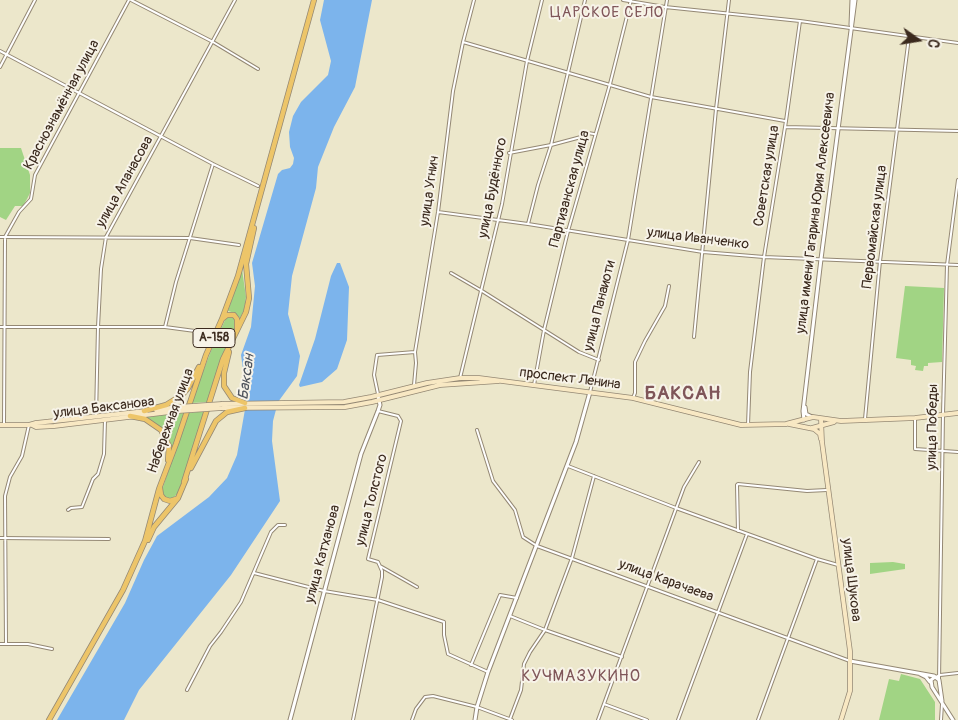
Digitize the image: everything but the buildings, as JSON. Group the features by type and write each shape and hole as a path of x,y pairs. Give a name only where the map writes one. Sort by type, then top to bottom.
{"main road":[{"name":"Набережная улица","path":"49,720 129,577 147,535 160,484 166,472 206,355 238,276 314,0"},
{"name":"А-158","path":"129,577 154,527 178,498 223,359 248,304 246,264 258,203"},
{"path":"222,319 230,314 236,317 238,322 236,334"},
{"path":"233,340 224,369 224,386 232,398 245,406"},
{"path":"144,411 166,405 182,395 188,388 206,355"},
{"name":"проспект Ленина","path":"379,398 414,386 460,378 489,378 534,386 633,398 729,423 748,425 786,424"},
{"name":"проспект Ленина","path":"379,398 440,385 498,381"},
{"path":"178,409 222,406 280,406 379,398"},
{"path":"184,482 216,420 228,412 245,406"},
{"name":"улица Баксанова","path":"2,425 30,425 97,419 144,411 178,409"},
{"name":"улица Баксанова","path":"97,419 105,420 178,409"},
{"path":"786,424 812,417 838,421 915,418 958,413"},
{"path":"130,416 147,420 158,427 163,434 170,451 166,472"},
{"path":"803,418 803,423 818,432 822,441"},
{"name":"улица Шукова","path":"821,419 824,425 822,441 850,661 850,691 841,720"},
{"path":"786,424 808,427 838,421"},
{"path":"160,484 161,495 164,500 173,501 178,498"}],"street":[{"path":"0,67 36,0"},
{"path":"130,0 212,42 258,69"},
{"name":"Краснознамённая улица","path":"4,237 19,212 31,199 35,176 130,0"},
{"name":"улица Апанасова","path":"97,419 98,328 101,269 106,237 235,0"},
{"name":"улица Угнич","path":"414,386 415,352 438,212 453,91 474,0"},
{"name":"улица Будённого","path":"460,378 498,220 527,61 542,0"},
{"path":"528,224 550,145 585,0"},
{"path":"623,0 666,7 800,21 958,43"},
{"name":"улица Панаиоти","path":"475,720 488,672 584,418 628,240 667,0"},
{"path":"694,336 716,108 729,0"},
{"name":"улица имени Гагарина Юрия Алексеевича","path":"803,418 854,0"},
{"name":"Партизанская улица","path":"534,386 544,330 568,231 610,84 631,1"},
{"name":"Советская улица","path":"748,425 750,372 764,257 800,21"},
{"name":"Первомайская улица","path":"865,420 880,262 909,36"},
{"path":"463,42 651,97 786,121"},
{"path":"0,51 258,186"},
{"path":"785,126 958,130"},
{"path":"510,153 550,145 581,137 588,133 595,134"},
{"path":"165,327 176,282 213,164"},
{"name":"улица Победы","path":"938,680 940,675 942,451 947,265 958,180"},
{"name":"улица Иванченко","path":"438,212 528,224 703,252 764,257 958,265"},
{"path":"0,237 190,238 239,245"},
{"path":"2,425 4,237"},
{"path":"451,273 579,352 598,360"},
{"path":"633,398 635,393 635,362 665,306 669,286"},
{"path":"0,327 165,327 210,332"},
{"path":"379,398 374,374 377,355 415,352"},
{"name":"улица Катханова","path":"290,720 361,454 378,411 379,398"},
{"path":"805,401 806,414 812,417"},
{"name":"улица Толстого","path":"378,411 398,416 400,421 368,559 378,562 380,566"},
{"path":"915,418 915,449 958,452"},
{"path":"68,510 82,507 93,479 98,474 104,454 105,420"},
{"path":"6,644 6,487 22,456 30,425"},
{"name":"улица Карачаева","path":"477,430 493,480 516,510 523,537 537,546 850,661 917,672 938,680"},
{"path":"598,720 684,487 698,462"},
{"path":"567,466 817,560 838,565"},
{"path":"412,720 416,709 424,697 433,696 477,707 511,720 521,690 524,664 546,630 572,558 594,476"},
{"path":"738,531 738,484 807,491 829,490"},
{"path":"188,690 210,646 241,602 271,532 278,525 285,525"},
{"path":"678,720 747,534"},
{"path":"0,538 109,539"},
{"path":"758,720 817,560"},
{"path":"380,566 417,587"},
{"path":"353,720 378,600 382,577 380,566"},
{"path":"254,573 324,591 378,600 444,622 444,635 448,654 488,672"},
{"path":"471,665 500,595 516,598"},
{"path":"510,616 622,657"},
{"path":"0,644 28,644 52,649"},
{"path":"917,672 926,677 931,683 953,720"},
{"path":"940,675 958,672"},
{"path":"931,683 932,679 938,680"},
{"path":"931,683 936,686 938,680"},
{"path":"938,680 942,701 941,720"},
{"path":"604,704 647,720"}],"green space":[{"path":"0,148 21,148 30,175 30,193 27,199 23,206 15,206 6,220 0,217"},
{"path":"242,269 246,297 244,310 240,318 235,313 228,311"},
{"path":"905,286 944,288 942,362 928,363 928,366 924,366 923,371 915,370 916,366 911,365 911,360 896,358"},
{"path":"228,316 235,317 236,326 220,362 209,402 191,403 211,351"},
{"path":"206,411 178,493 172,499 165,497 162,491 163,487 188,413"},
{"path":"184,413 172,451 163,429 147,418 148,416"},
{"path":"893,562 905,564 905,569 870,574 870,563"},
{"path":"901,674 920,679 935,702 935,720 879,720 889,679 899,681"}],"water":[{"name":"Баксан","path":"324,0 372,0 355,87 334,127 318,167 316,188 292,276 288,314 300,356 297,376 278,402 273,421 272,441 280,501 231,575 139,690 124,720 57,720 125,603 157,536 209,497 227,478 237,455 247,398 241,355 251,327 255,286 252,263 278,174 282,170 290,168 293,164 294,158 290,147 289,132 293,116 301,102 328,75 331,61 320,20"},
{"path":"337,263 340,263 349,287 347,340 337,369 322,382 300,387 299,385 315,339 331,276"}],"district":[{"name":"ЦАРСКОЕ СЕЛО","path":"607,13"},
{"name":"БАКСАН","path":"683,394"},
{"name":"КУЧМАЗУКИНО","path":"581,677"}]}
